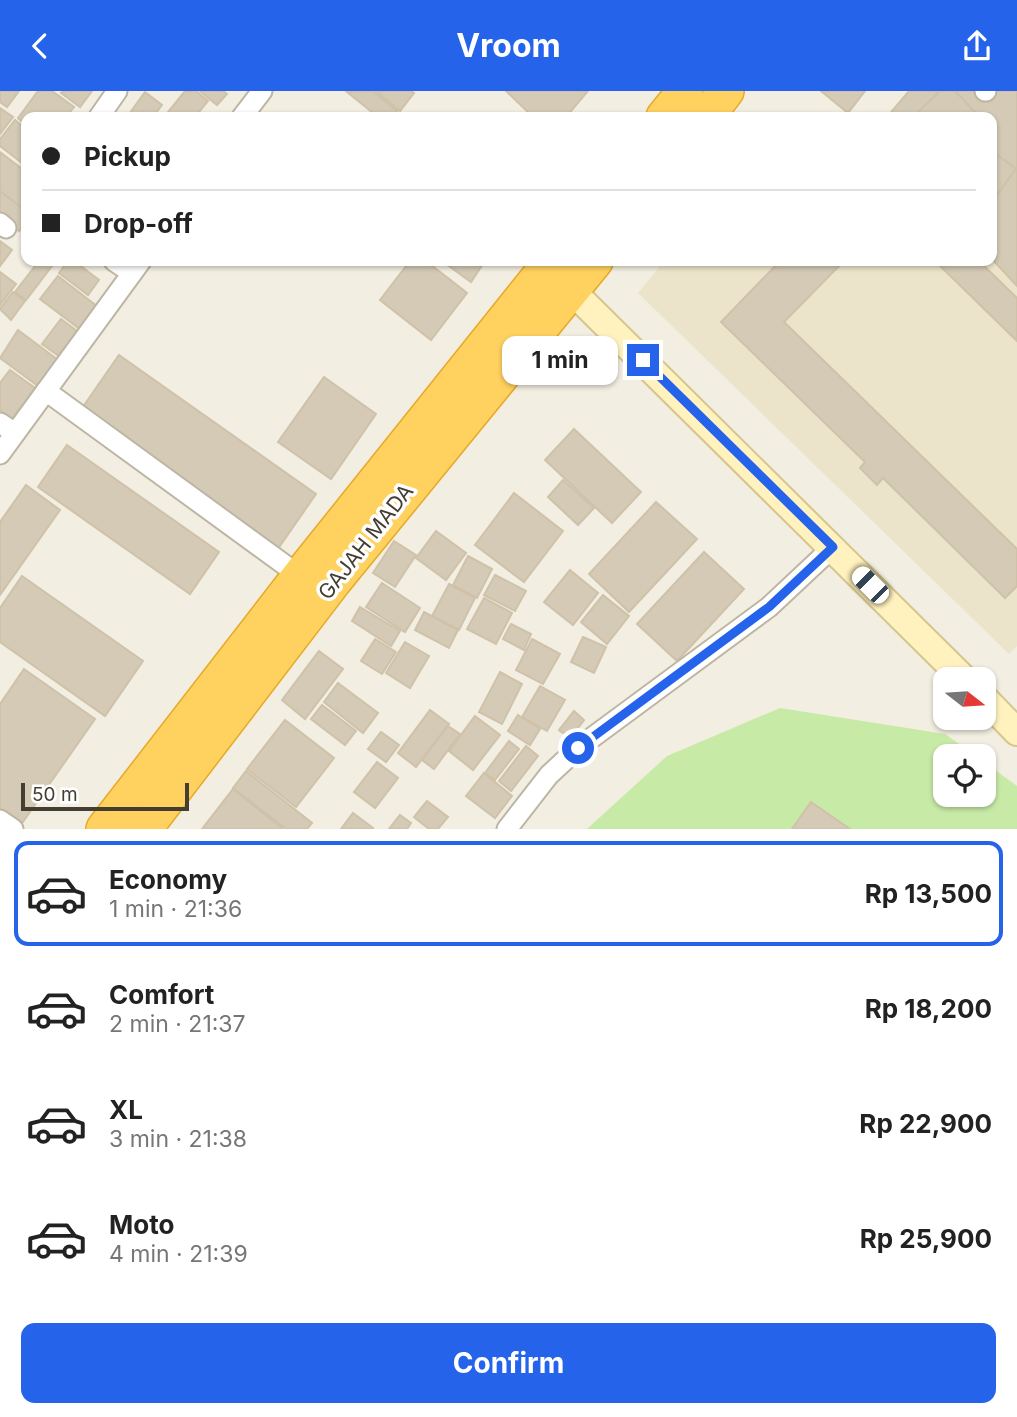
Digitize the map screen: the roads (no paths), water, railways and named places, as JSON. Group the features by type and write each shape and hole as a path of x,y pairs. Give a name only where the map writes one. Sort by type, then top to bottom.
{"highway":[{"path":"668,112 685,91"},
{"path":"710,112 726,91"},
{"name":"GAJAH MADA","path":"104,829 300,576 548,266"},
{"name":"GAJAH MADA","path":"144,829 333,582 591,266"}],"main road":[{"path":"572,291 952,667"},
{"path":"996,710 1017,732"}],"street":[{"path":"102,112 117,91"},
{"path":"246,112 262,91"},
{"path":"0,454 8,428 46,391 137,267"},
{"path":"46,391 300,576"},
{"path":"506,829 549,775 578,748 769,607 833,547"},
{"path":"0,820 13,829"}]}
